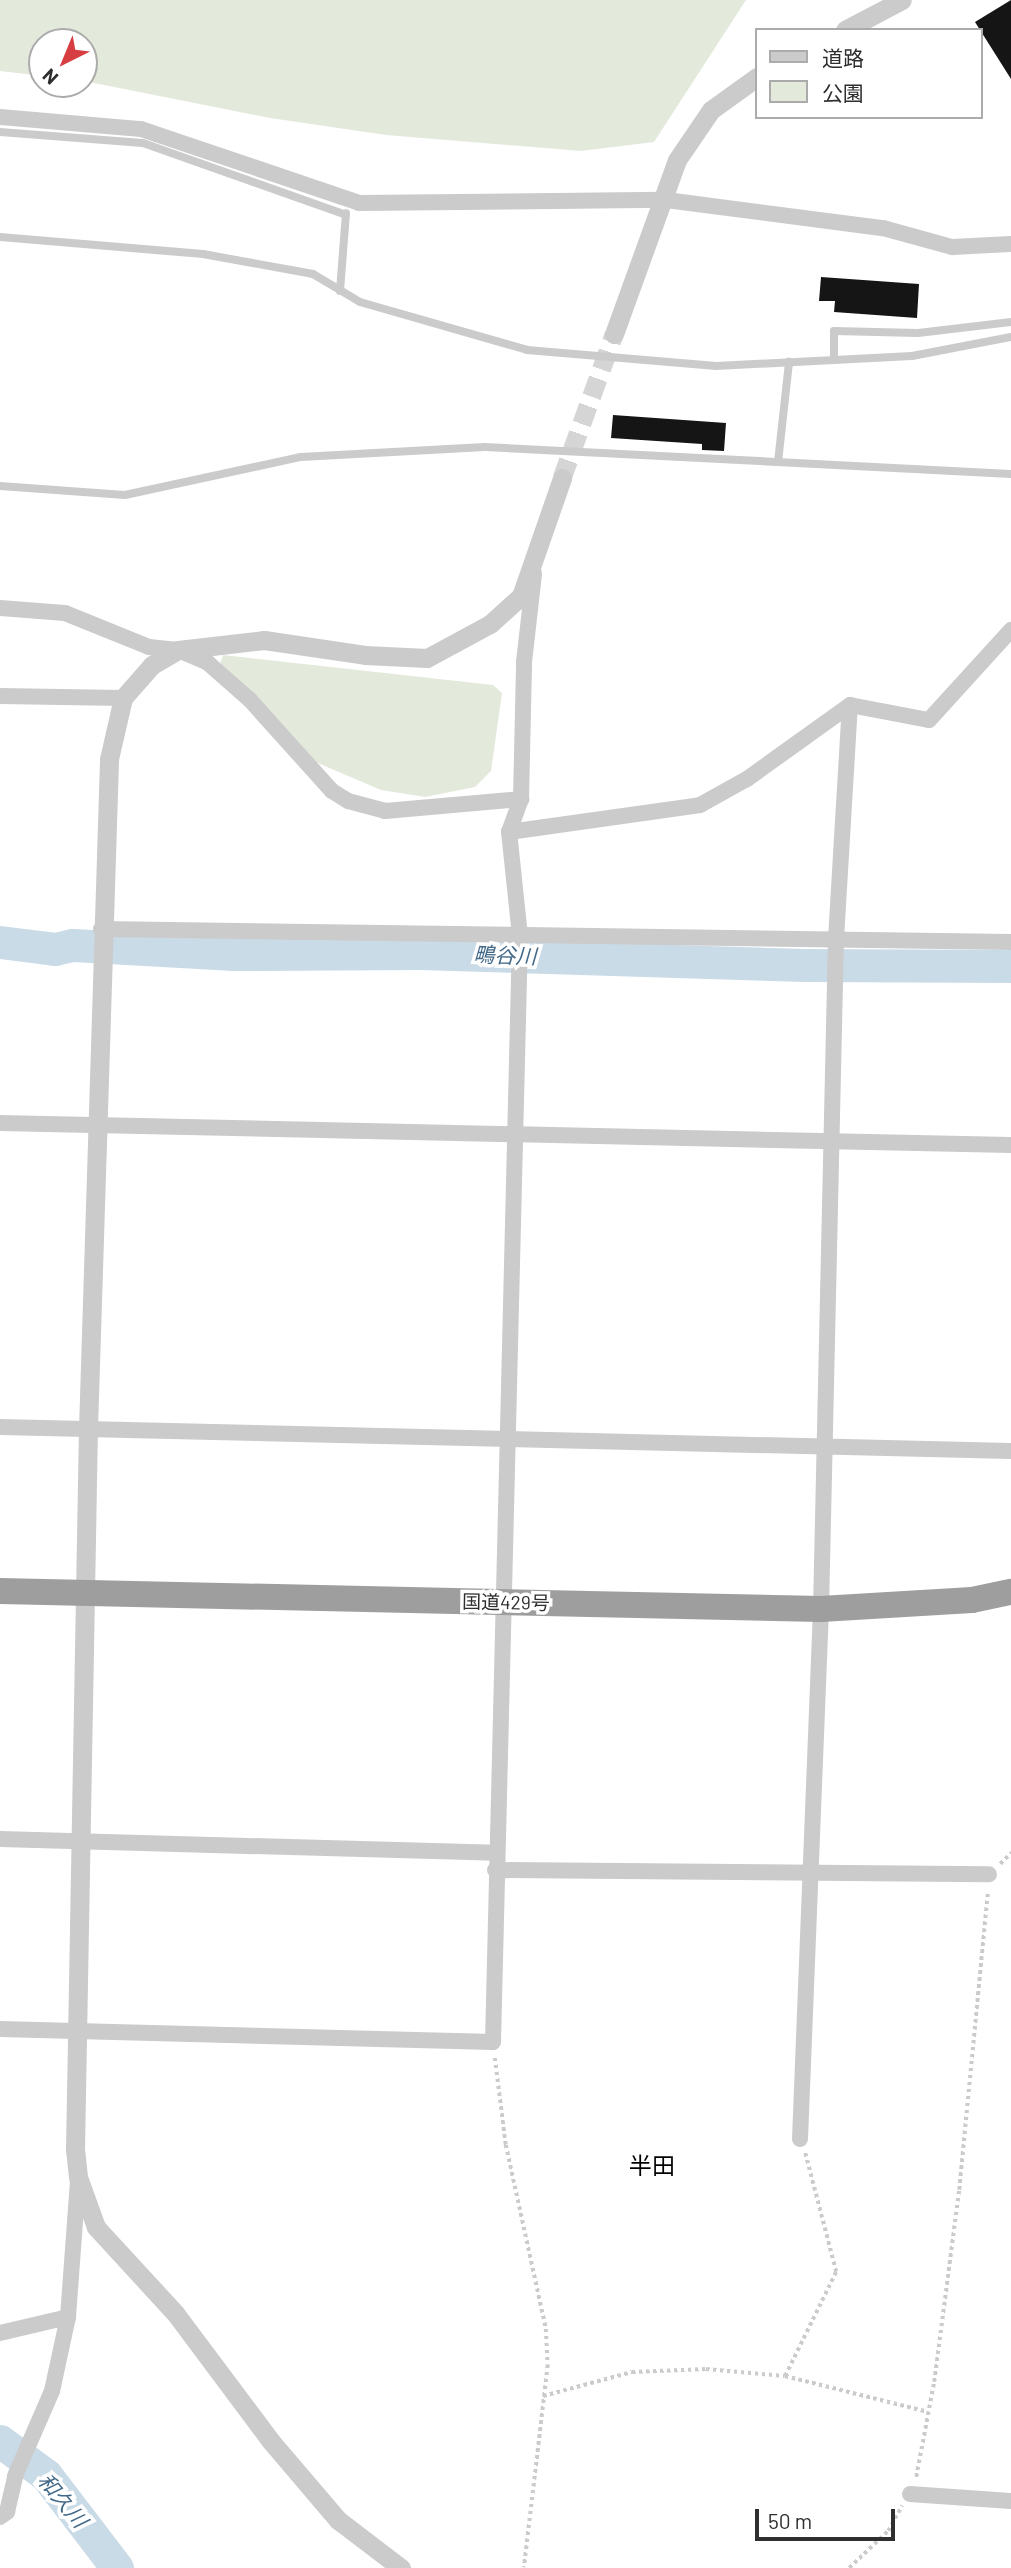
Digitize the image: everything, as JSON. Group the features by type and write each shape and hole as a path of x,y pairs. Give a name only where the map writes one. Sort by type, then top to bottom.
{"highway":[{"name":"国道429号","path":"0,1591 191,1592 501,1604 821,1609 972,1600 1011,1592"}],"street":[{"path":"849,28 902,0"},
{"path":"614,334 666,200 677,160 711,110 755,78"},
{"path":"0,117 141,129 346,207 359,203 666,200 883,228 952,247 1011,244"},
{"path":"0,608 65,612 149,647 178,650 264,640 365,655 427,658 491,624 521,596 562,478"},
{"path":"0,2029 493,2042 505,1437 520,936 509,832 521,799 524,662 536,558"},
{"path":"509,832 700,804 747,779 850,705 929,720 1011,630"},
{"path":"0,2517 7,2512 16,2476 52,2391 68,2317 78,2177 79,1842 88,1429 99,1125 101,929 109,759 123,698 152,665 178,650"},
{"path":"178,650 208,663 250,701 291,751 348,801 385,811 521,799"},
{"path":"0,696 123,698"},
{"path":"800,2139 821,1609 836,939 850,705"},
{"path":"101,929 1011,942"},
{"path":"0,1122 1011,1145"},
{"path":"0,1427 1011,1451"},
{"path":"972,1600 1011,1607"},
{"path":"0,1839 495,1861 989,1874"},
{"path":"78,2177 96,2227 175,2312 271,2440 338,2520 401,2568"},
{"path":"1,2331 68,2317"},
{"path":"909,2494 1011,2501"}],"lane":[{"path":"0,132 143,144 346,207 340,291"},
{"path":"0,237 203,254 313,274 360,302 527,350 716,366 912,356 1011,337"},
{"path":"834,360 834,331 918,333 1011,322"},
{"path":"778,462 789,362"},
{"path":"0,486 125,495 302,457 485,447 1011,474"}],"path":[{"path":"849,2568 888,2531 909,2494 928,2413 959,2190 989,1874"},
{"path":"493,2042 506,2145 546,2329 548,2365 524,2568"},
{"path":"785,2376 836,2272 800,2139"},
{"path":"543,2396 632,2372 705,2369 785,2376 928,2413"}],"green space":[{"path":"0,0 746,0 654,142 581,151 386,135 270,118 98,84 98,28 28,28 28,74 0,71"},
{"path":"223,655 493,685 502,693 491,771 475,787 425,797 381,790 306,758 220,664"}],"building":[{"path":"1011,0 1011,79 983,35 983,28 979,28 975,22"},
{"path":"821,277 919,284 917,318 834,312 835,301 819,301"},
{"path":"613,415 726,423 724,451 702,450 702,444 611,438"}],"waterway":[{"name":"鴫谷川","path":"0,942 55,949 73,945 234,954 421,953 806,965 1011,966"},
{"name":"和久川","path":"0,2441 46,2475 117,2568"}],"tunnel":[{"path":"562,478 614,334"}],"district":[{"name":"半田","path":"652,2165"}]}
